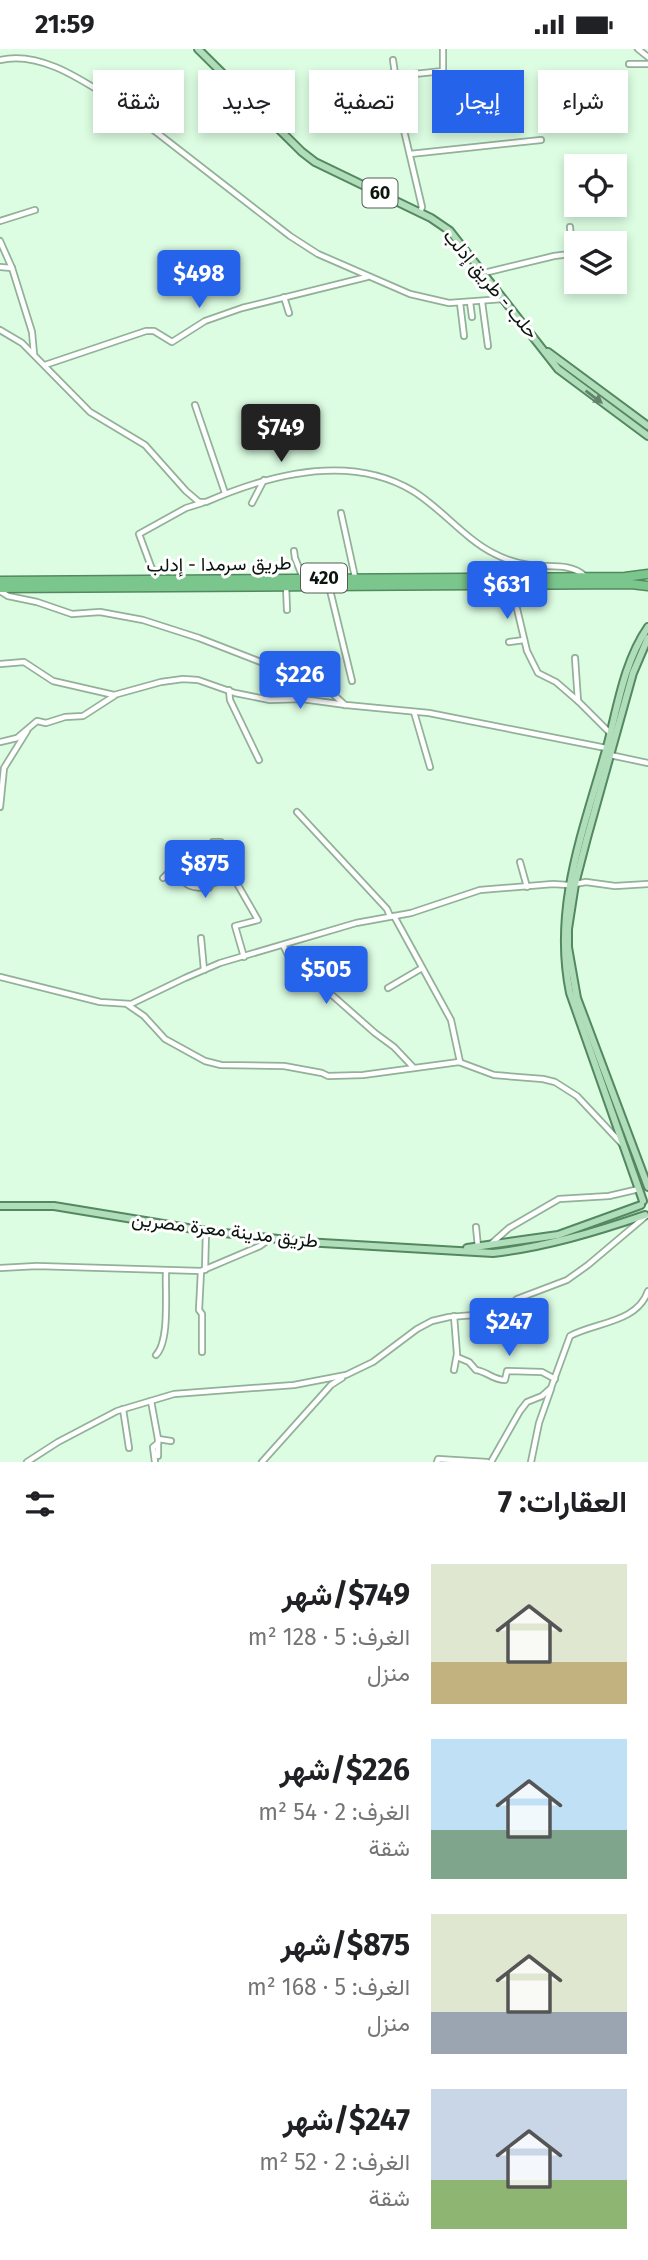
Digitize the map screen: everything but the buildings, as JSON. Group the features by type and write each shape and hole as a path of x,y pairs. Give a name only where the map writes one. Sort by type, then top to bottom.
{"highway":[{"name":"طريق سرمدا - إدلب","path":"0,590 156,580 625,577 648,574"},
{"name":"طريق سرمدا - إدلب","path":"0,581 81,585 648,586"}],"main road":[{"name":"حلب - طريق إدلب","path":"200,49 315,162 420,213 450,231 547,351 554,364 574,382 648,436"},
{"name":"حلب - طريق إدلب","path":"547,351 648,426"},
{"path":"646,1216 640,1188 570,993 565,968 563,930 571,885 631,660 648,627"},
{"path":"608,752 610,733 648,638"},
{"path":"571,885 568,947 577,998 648,1187"},
{"name":"طريق مدينة معرة مصرين","path":"451,1249 539,1239 565,1233 644,1201"},
{"name":"طريق مدينة معرة مصرين","path":"0,1206 54,1206 206,1231 368,1247 493,1252 523,1250 561,1242 646,1216"}],"street":[{"path":"418,74 443,71 443,49"},
{"path":"638,49 648,57"},
{"path":"0,60 26,60 55,67 120,104 290,236 318,254 432,300 460,303 504,299"},
{"path":"393,60 394,70"},
{"path":"629,64 648,64"},
{"path":"406,133 422,207 420,213"},
{"path":"410,155 541,140"},
{"path":"0,221 35,210"},
{"path":"484,273 554,255 570,254 570,227"},
{"path":"0,241 12,268 32,332 34,355"},
{"path":"0,267 12,268"},
{"path":"45,365 146,331 154,331 172,342 205,321 242,308 368,276"},
{"path":"284,297 289,313"},
{"path":"470,302 472,317"},
{"path":"482,302 488,346"},
{"path":"460,303 464,336"},
{"path":"0,330 22,343 90,412 145,445 191,496 203,503"},
{"path":"195,405 225,493"},
{"path":"156,580 139,534 186,508 264,480 335,472 359,472 412,490 491,552 528,565 565,566 578,570 585,577"},
{"path":"252,503 264,480"},
{"path":"341,513 355,577"},
{"path":"295,551 303,578"},
{"path":"530,584 513,592 524,640 538,673 556,683 578,701 610,733"},
{"path":"286,585 287,610"},
{"path":"329,585 352,681"},
{"path":"0,590 8,596 72,614 100,612 132,618 200,638 284,671 333,694 346,705"},
{"path":"509,642 524,640"},
{"path":"575,658 578,701"},
{"path":"0,664 24,662 53,681 114,695"},
{"path":"0,742 12,741 37,721 46,723 65,717 83,716 114,695 183,678 270,700 302,699 457,717 648,763"},
{"path":"229,690 230,700 259,760"},
{"path":"414,712 430,767"},
{"path":"0,807 4,768 28,729"},
{"path":"297,812 392,916 451,1020 460,1062"},
{"path":"213,842 221,842 228,849 234,877 258,920 235,926 244,957"},
{"path":"520,862 527,887"},
{"path":"163,878 168,873 174,873 178,874 184,883 209,888 211,884 234,877"},
{"path":"0,978 100,1002 128,1004 152,996 204,970 282,944 480,890 586,882 615,886 648,884"},
{"path":"201,938 204,970"},
{"path":"282,944 289,957 394,1047 413,1067"},
{"path":"388,988 422,968"},
{"path":"128,1004 144,1016 165,1039 205,1061 220,1065 284,1066 328,1076 363,1075 460,1062 494,1075 555,1081 577,1096 625,1147"},
{"path":"491,1245 509,1228 559,1199 608,1196 640,1188"},
{"path":"262,1462 331,1385 373,1362 417,1329 432,1321 454,1316 500,1313 517,1300 567,1280 646,1216"},
{"path":"476,1227 478,1247"},
{"path":"202,1352 202,1314 199,1310 206,1231"},
{"path":"0,1268 37,1266 203,1271 260,1246 271,1237"},
{"path":"156,1355 166,1337 166,1271"},
{"path":"531,1462 539,1423 570,1336 626,1316 646,1304 648,1291"},
{"path":"454,1316 457,1357 454,1370"},
{"path":"457,1357 469,1361 477,1370 496,1380 505,1380 507,1371 542,1372 555,1380"},
{"path":"27,1462 58,1442 123,1409 174,1394 294,1385 346,1375"},
{"path":"437,1462 438,1459 489,1462 527,1402 551,1388"},
{"path":"151,1401 158,1441 157,1459"},
{"path":"123,1409 129,1448"},
{"path":"158,1441 171,1441"}]}
